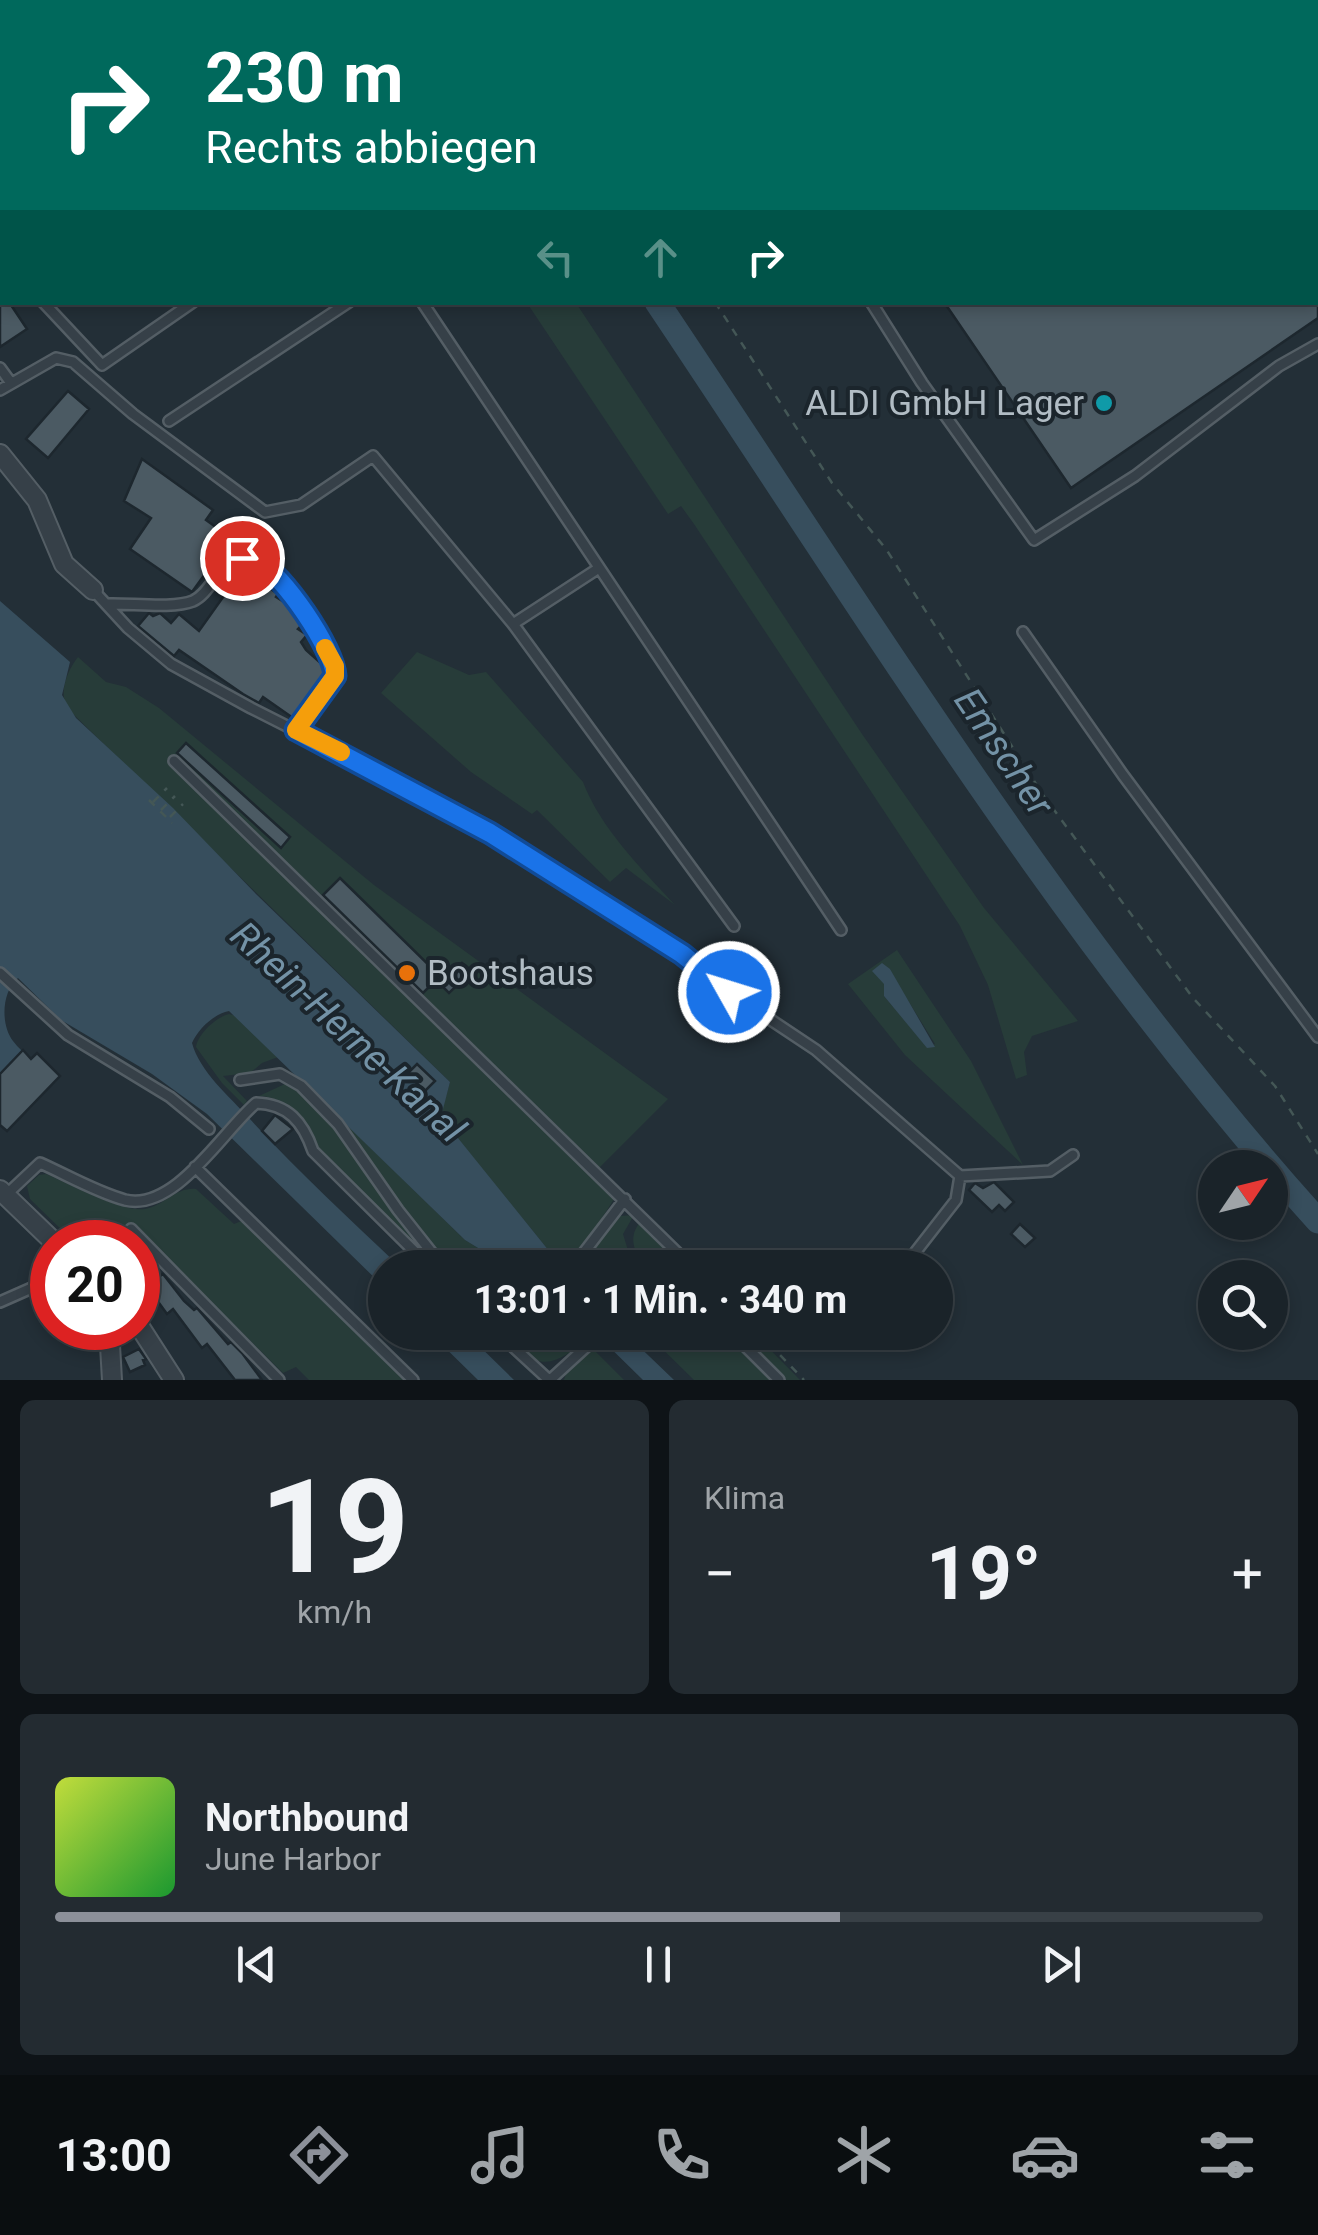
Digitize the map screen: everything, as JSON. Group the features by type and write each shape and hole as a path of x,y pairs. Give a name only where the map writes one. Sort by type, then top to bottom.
{"street":[{"path":"0,454 37,500 64,564 93,590"},
{"path":"3,1193 31,1220"},
{"path":"110,1350 112,1380"},
{"path":"155,1350 174,1380"}],"lane":[{"path":"45,305 102,365 188,305"},
{"path":"169,420 344,305"},
{"path":"424,305 842,930"},
{"path":"873,305 922,383 1034,540 1135,476 1279,366 1318,344"},
{"path":"0,390 56,358 73,362 133,414 265,512 301,505 373,456 513,624 734,926"},
{"path":"0,368 10,383"},
{"path":"108,604 193,601 204,594 229,563 242,558 258,561 278,580 316,630 335,666 335,676 296,730"},
{"path":"513,624 599,568"},
{"path":"93,590 128,628 171,664 490,833 682,954 729,992 816,1050 960,1176 1050,1171 1073,1155"},
{"path":"1023,632 1123,775 1318,1036"},
{"path":"174,761 676,1250"},
{"path":"0,973 68,1035 170,1097 209,1129"},
{"path":"240,1080 280,1074 301,1086 338,1124 430,1250"},
{"path":"3,1193 40,1164 137,1202 180,1183 256,1103 273,1104 288,1111 306,1130 313,1151 413,1250"},
{"path":"195,1167 413,1380"},
{"path":"918,1250 956,1200 960,1176"},
{"path":"587,1250 626,1199"},
{"path":"160,1259 278,1380"},
{"path":"0,1302 30,1289"},
{"path":"518,1350 549,1380 582,1350"},
{"path":"748,1350 779,1380"}],"path":[{"path":"717,305 832,482 886,549 1043,795 1193,998 1275,1086 1318,1154"},
{"path":"167,788 151,801 170,821 183,804"},
{"path":"160,811 175,796"},
{"path":"775,1350 804,1380"}],"green space":[{"path":"528,305 577,305 862,734 984,908 1078,1021 1032,1036 1024,1052 1027,1075 1016,1079 988,985 960,926 694,524 681,506 668,514"},
{"path":"417,652 469,675 486,672 583,782 611,832 675,905 626,868 610,882 537,810 532,814 471,772 381,693"},
{"path":"78,657 106,682 126,687 159,708 374,885 668,1099 594,1173 614,1199 582,1250 548,1250 440,1117 450,1082 68,709 64,696 70,669"},
{"path":"897,950 971,1061 1023,1165 905,1055 848,984","holes":["890,969 935,1044 927,1047 884,996"]},
{"path":"229,1014 237,1016 278,1057 250,1073 223,1076 247,1101 244,1105 196,1047 208,1027"},
{"path":"287,1083 307,1097 348,1140 426,1250 421,1250 322,1153 290,1108 259,1096"},
{"path":"334,1112 465,1240 481,1250 435,1250"},
{"path":"46,1174 135,1209 152,1207 182,1191 196,1189 234,1224 244,1220 368,1342 368,1350 376,1350 406,1380 309,1380 296,1367 283,1373 160,1252 160,1220 51,1220 30,1199 27,1186"},
{"path":"634,1215 623,1234 628,1250 593,1250 620,1216"},
{"path":"642,1220 671,1250 635,1250 633,1237"},
{"path":"522,1350 572,1350 549,1361 534,1359"},
{"path":"594,1350 624,1380 564,1380 567,1370"},
{"path":"663,1350 742,1350 773,1380 694,1380"},
{"path":"754,1350 771,1350 800,1380 785,1380"}],"water":[{"name":"Rhein-Herne-Kanal","path":"0,601 70,662 62,695 76,718 173,808 450,1082 441,1117 548,1250 481,1250 465,1240 229,1011 212,1019 192,1043 201,1064 285,1156 382,1250 368,1250 368,1271 207,1114 152,1074 61,1020 18,978 6,999 6,1026 13,1041 31,1059 0,1091"},
{"path":"882,963 890,969 935,1047 927,1048 884,996 884,984 872,971"},
{"path":"447,1350 483,1350 514,1380 478,1380"},
{"path":"612,1350 643,1350 674,1380 643,1380"}],"building":[{"path":"0,305 11,305 27,329 0,347"},
{"name":"ALDI GmbH Lager","path":"946,305 1318,305 1318,318 1071,488"},
{"path":"68,391 89,409 48,458 26,439"},
{"path":"142,459 213,510 206,520 231,538 192,592 130,549 151,518 124,501"},
{"path":"243,569 287,604 302,625 298,629 307,635 301,642 324,666 326,672 293,718 263,697 259,703 243,694 179,650 174,656 138,626 149,613 160,613 171,623 179,614 199,631"},
{"path":"186,743 290,837 281,848 177,753"},
{"path":"340,878 440,976 423,993 323,895"},
{"path":"462,963 472,971 449,993 440,984"},
{"path":"23,1050 31,1059 37,1053 60,1076 7,1131 0,1125 0,1074"},
{"path":"417,1064 435,1081 425,1091 407,1074"},
{"path":"275,1115 293,1129 275,1144 262,1131"},
{"path":"994,1182 1014,1202 1005,1211 999,1205 992,1212 969,1190 975,1183 983,1188"},
{"path":"1020,1224 1035,1238 1025,1247 1011,1234"},
{"path":"163,1274 184,1301 194,1310 197,1308 228,1344 231,1342 242,1353 262,1380 235,1380 207,1344 202,1348 173,1309 167,1314 160,1304"},
{"path":"140,1350 145,1365 130,1372 123,1357"}],"waterway":[{"name":"Emscher","path":"659,305 971,774 1053,889 1226,1114 1318,1221"}],"slow traffic":[{"path":"325,648 335,666 335,676 296,730 341,752"}],"place":[{"name":"ALDI GmbH Lager","path":"1104,403"},
{"name":"Bootshaus","path":"407,973"}],"route":[{"path":"242,558 258,561 278,580 316,630 335,666 335,676 296,730 490,833 682,954 729,992"}]}
